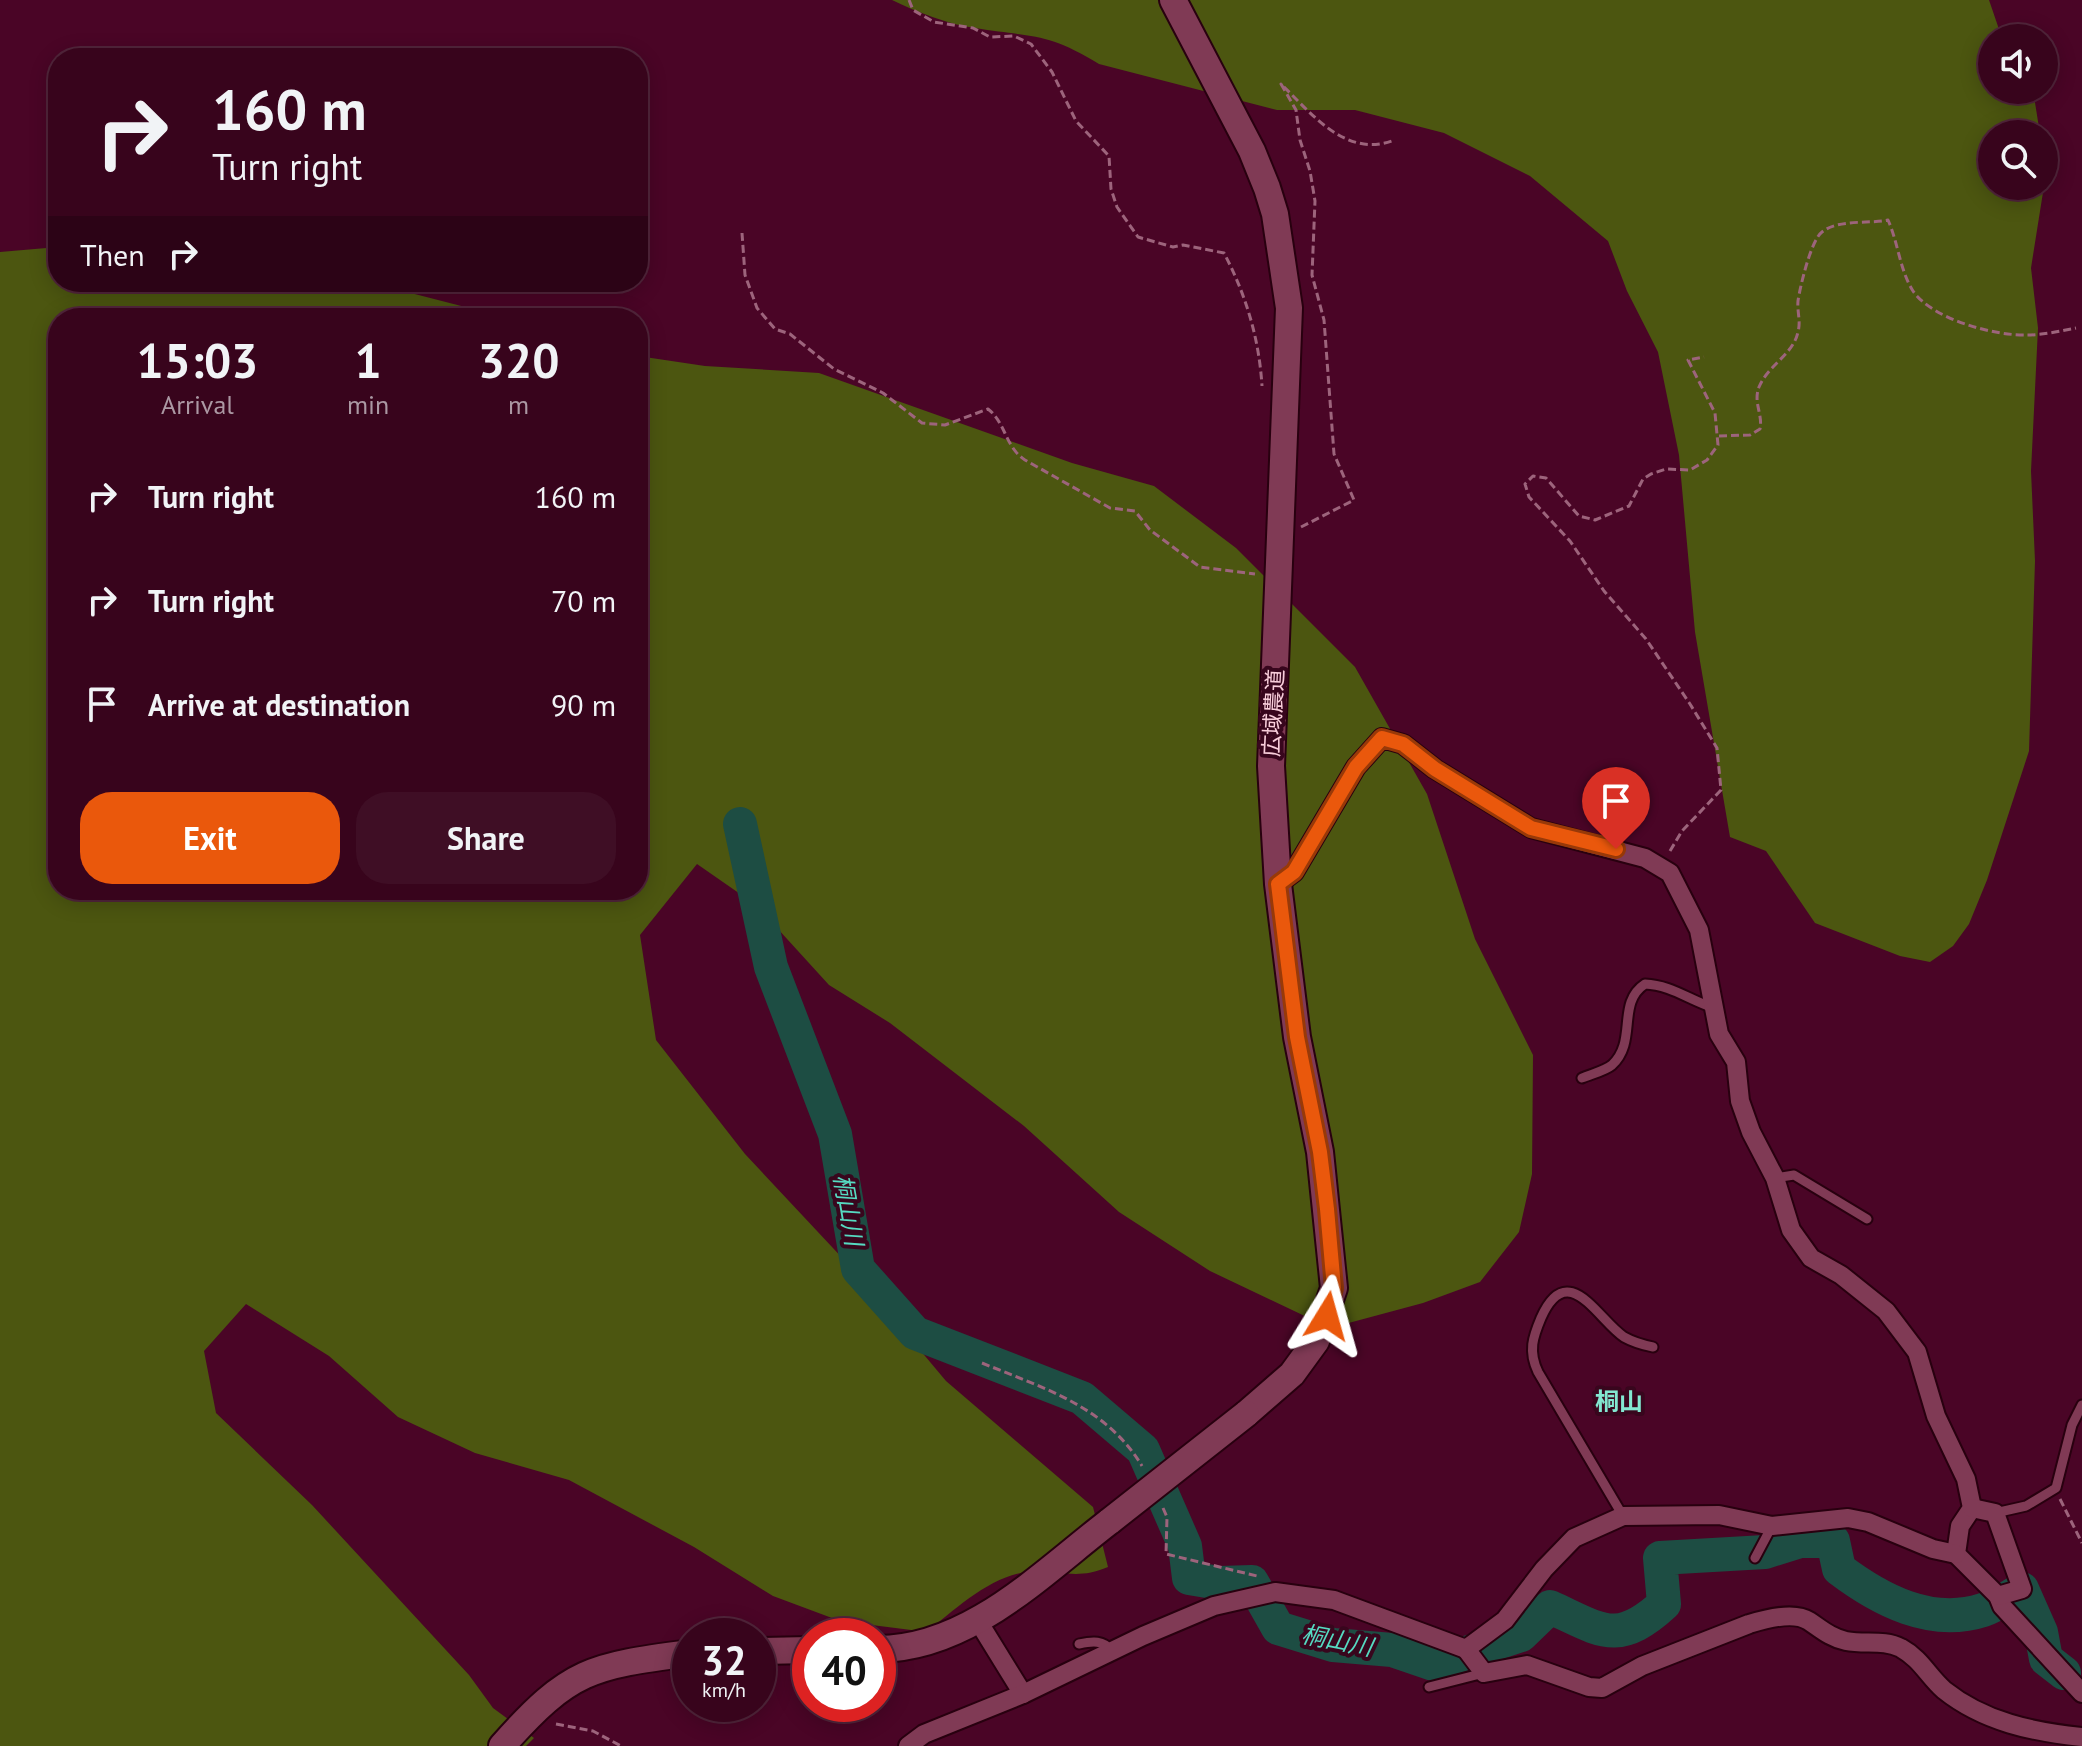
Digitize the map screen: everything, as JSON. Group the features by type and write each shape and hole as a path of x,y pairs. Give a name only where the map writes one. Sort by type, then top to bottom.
{"street":[{"name":"広域農道","path":"896,1647 930,1643 978,1621 1246,1414 1292,1374 1316,1341 1334,1288 1320,1152 1297,1037 1278,884 1271,766 1289,308 1275,214 1252,151 1173,0"},
{"path":"1278,884 1294,872 1356,767 1382,738 1403,744 1435,769 1531,828 1645,858 1670,873 1699,930 1719,1034 1736,1062 1740,1101 1751,1132 1775,1178 1791,1230 1805,1251 1886,1311 1917,1352 1936,1416 1966,1479 1972,1508 1960,1526 1956,1554"},
{"path":"1972,1508 1995,1513 2022,1589 1998,1596"},
{"path":"1466,1649 1505,1620 1544,1569 1574,1538 1623,1516 1719,1515 1772,1526 1848,1518 1868,1522 1933,1549 1956,1554 1998,1596 2002,1606 2082,1693"},
{"path":"908,1746 924,1734 1023,1694 1214,1606 1275,1592 1334,1600 1466,1649 1484,1673 1527,1665 1589,1687 1602,1688 1642,1666 1749,1624 1765,1619 1801,1617 1821,1631 1847,1641 1897,1646 1918,1658 1943,1689 1993,1718 2031,1731 2082,1737"},
{"path":"978,1621 1023,1694"},
{"path":"505,1743 525,1717 565,1683 611,1663 672,1655"}],"lane":[{"path":"1582,1078 1611,1066 1625,1045 1629,1000 1645,984 1667,985 1691,1000 1714,1008"},
{"path":"1775,1178 1794,1175 1867,1219"},
{"path":"1623,1516 1538,1372 1532,1360 1532,1340 1550,1299 1561,1293 1587,1298 1622,1336 1653,1347"},
{"path":"1995,1513 2026,1506 2056,1488 2072,1425 2082,1405"},
{"path":"1755,1558 1772,1526"},
{"path":"1079,1644 1106,1644 1112,1651"},
{"path":"1429,1687 1484,1673"}],"path":[{"path":"909,0 913,10 934,22 973,28 990,37 1014,36 1031,44 1052,72 1076,121 1109,156 1111,189 1117,207 1138,237 1173,247 1183,245 1224,253 1242,290 1260,351 1263,396"},
{"path":"1280,538 1354,500 1334,454 1324,320 1312,275 1315,201 1310,171 1300,140 1296,110 1281,84 1338,136 1372,148 1392,141"},
{"path":"1719,436 1750,435 1760,429 1762,420 1755,398 1760,384 1793,346 1798,334 1798,301 1810,248 1824,230 1845,224 1888,220 1914,291 1929,309 1939,314 1989,330 2025,336 2076,328"},
{"path":"742,233 743,266 757,308 775,329 790,334 827,365 883,393 922,423 945,425 988,409 1002,424 1014,453 1110,508 1135,511 1150,530 1200,567 1278,577"},
{"path":"1670,873 1667,857 1674,844 1721,790 1717,748 1646,639 1604,591 1570,541 1529,497 1525,484 1533,476 1546,478 1579,516 1595,520 1629,506 1643,479 1651,474 1666,469 1690,470 1707,460 1714,454 1719,436 1715,413 1688,360 1704,357"},
{"path":"2056,1488 2082,1543"},
{"path":"525,1717 593,1731 621,1746"}],"green space":[{"path":"892,0 1989,0 1997,24 1978,24 1978,104 2035,104 2038,120 1978,120 1978,200 2042,200 2031,268 2038,328 2031,471 2035,561 2029,751 1987,880 1969,924 1953,946 1930,962 1900,956 1815,923 1766,851 1730,837 1695,632 1679,455 1658,352 1627,291 1608,241 1530,176 1444,133 1355,110 1277,110 1099,64 1052,41 954,24"},
{"path":"48,248 48,292 407,292 469,308 48,308 48,900 648,900 648,357 705,366 819,373 1072,463 1154,486 1236,548 1355,667 1427,794 1475,939 1533,1055 1532,1174 1519,1232 1480,1282 1423,1303 1330,1328 1210,1271 1119,1212 1024,1126 890,1023 829,985 756,905 697,864 640,935 656,1040 745,1154 847,1263 946,1381 1093,1507 1108,1567 1086,1573 1039,1571 1014,1575 974,1595 927,1632 896,1628 896,1618 832,1618 773,1596 694,1547 569,1480 475,1453 398,1417 329,1356 246,1304 204,1351 216,1413 312,1505 469,1675 493,1708 534,1738 526,1746 0,1746 0,252"}],"waterway":[{"name":"桐山川","path":"740,824 771,967 835,1134 858,1269 915,1333 1082,1398 1143,1450 1185,1546 1189,1578 1219,1583 1252,1582 1278,1628 1333,1645 1392,1650 1433,1664 1521,1635 1550,1607 1608,1630 1634,1626 1664,1604 1660,1558 1765,1552 1800,1541 1833,1541 1839,1569 1871,1591 1925,1613 1964,1614 1983,1610 2022,1589 2041,1632 2046,1659 2064,1673"}],"district":[{"name":"桐山","path":"1619,1402"}],"route":[{"path":"1327,1316 1334,1288 1327,1209 1320,1152 1297,1037 1278,884 1294,872 1356,767 1382,738 1403,744 1435,769 1531,828 1616,849"}]}
